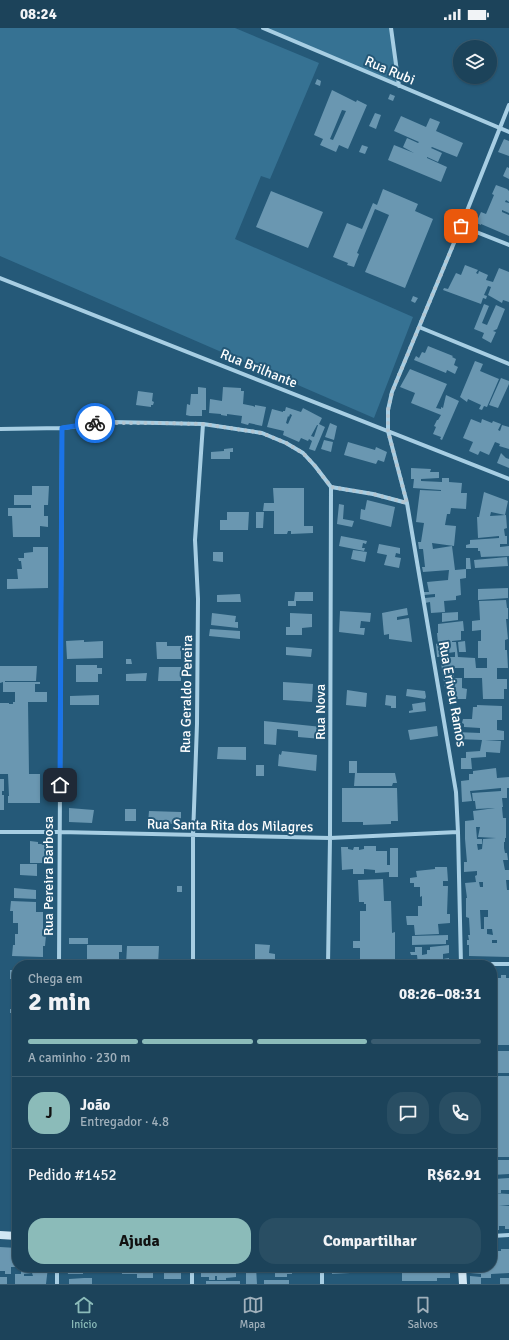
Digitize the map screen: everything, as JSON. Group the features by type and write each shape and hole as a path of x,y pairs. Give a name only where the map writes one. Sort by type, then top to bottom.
{"street":[{"name":"Rua Rubi","path":"263,28 509,132"},
{"path":"391,28 399,86"},
{"name":"Rua Eriveu Ramos","path":"461,960 458,832 454,773 407,503 388,431 388,410 392,392 461,226 509,105"},
{"path":"461,226 509,245"},
{"name":"Rua Brilhante","path":"0,278 509,479"},
{"path":"419,327 509,364"},
{"path":"0,429 62,428 112,422 203,424 262,433 274,437 303,453 331,487 373,494 407,503"},
{"name":"Rua Geraldo Pereira","path":"193,960 193,836 197,724 198,599 195,540 203,424"},
{"name":"Rua Pereira Barbosa","path":"59,960 62,428"},
{"name":"Rua Nova","path":"328,960 331,487"},
{"name":"Rua Santa Rita dos Milagres","path":"0,832 330,838 458,832"},
{"path":"497,964 509,964"},
{"path":"0,1235 12,1236"},
{"path":"497,1236 509,1235"},
{"path":"57,1272 57,1284"},
{"path":"192,1272 192,1284"},
{"path":"322,1272 322,1284"},
{"path":"462,1272 463,1284"}],"shaded area":[{"path":"0,28 235,28 319,63 270,179 261,176 235,239 413,317 374,418 0,256"},
{"path":"263,28 391,28 399,86"}],"building":[{"path":"317,79 321,81 320,86 315,84"},
{"path":"332,90 356,102 357,100 367,105 348,149 339,145 336,152 320,145 323,139 314,135","holes":["342,110 346,111 333,140 330,139"]},
{"path":"390,94 395,96 393,101 388,99"},
{"path":"375,113 381,115 376,129 369,126"},
{"path":"401,116 426,127 430,118 440,122 436,131 463,143 457,157 432,147 431,148 442,153 438,162 427,158 447,167 441,182 388,160 394,145 414,153 403,147 407,138 418,143 419,142 394,131"},
{"path":"504,139 509,141 509,156 498,152"},
{"path":"362,145 368,147 365,154 359,152"},
{"path":"507,167 509,168 509,179 503,176"},
{"path":"496,185 509,191 509,202 506,200 505,202 509,203 509,213 502,210 502,212 509,215 509,236 476,223 481,212 486,214 494,195 492,194"},
{"path":"383,189 418,204 415,211 433,219 405,288 365,272 389,215 375,209 357,253 359,254 354,267 347,265 348,263 333,257 347,223 362,229 373,203 377,205"},
{"path":"271,191 323,212 308,248 256,227"},
{"path":"465,265 478,270 476,273 478,274 479,271 488,275 486,280 493,282 499,268 509,272 509,302 503,300 502,303 488,295 491,287 488,286 484,295 487,296 486,299 483,298 481,304 443,290 444,288 448,289 456,273 461,275"},
{"path":"413,296 418,298 415,303 411,301"},
{"path":"484,304 489,306 482,323 487,325 496,305 505,309 497,329 493,331 496,332 491,343 482,338 484,333 474,329"},
{"path":"428,346 453,356 452,357 456,359 454,365 458,367 455,374 447,370 446,373 414,360 416,356 419,358 422,352 425,353"},
{"path":"475,361 483,364 480,371 499,379 487,407 484,406 482,410 479,409 481,405 468,399 467,402 460,397"},
{"path":"410,369 447,384 436,408 443,408 446,395 459,401 442,440 440,439 441,437 433,434 436,427 434,426 441,415 411,403 415,393 400,387"},
{"path":"501,378 509,381 509,384 498,408 489,405"},
{"path":"198,387 206,388 206,410 202,410 202,416 186,415 187,404 190,405 191,394 198,394"},
{"path":"223,387 241,388 241,391 244,391 243,404 255,407 255,405 266,407 262,426 241,423 242,416 227,414 227,416 209,413 210,399 222,401"},
{"path":"138,391 153,393 152,401 154,402 151,407 136,405"},
{"path":"286,407 301,412 303,408 322,418 319,424 325,427 315,451 309,449 312,441 309,439 308,441 301,438 299,442 283,435 284,431 267,427 272,409 283,412 285,411","holes":["290,414 292,415 288,424 286,423","317,425 314,437 311,436"]},
{"path":"471,419 481,423 482,419 492,423 493,421 501,424 498,430 500,431 502,425 509,427 509,449 499,446 500,444 495,442 489,455 480,451 478,455 469,451 473,442 463,438"},
{"path":"330,423 337,426 334,440 325,437"},
{"path":"324,440 333,442 331,452 321,449"},
{"path":"348,442 375,450 376,447 387,452 384,462 378,460 376,464 344,455"},
{"path":"233,448 233,452 230,452 230,459 211,459 211,452 224,451 224,449"},
{"path":"501,453 509,459 509,468 497,463"},
{"path":"411,468 431,469 430,472 439,472 439,478 421,479 421,481 442,482 442,478 449,478 449,482 462,483 461,493 467,493 466,509 451,508 450,514 447,514 445,525 456,526 454,546 432,543 433,549 452,546 455,570 466,569 466,578 460,579 461,595 456,596 456,600 444,601 445,612 431,613 430,602 425,603 425,598 435,597 435,594 424,595 424,592 429,592 427,582 448,580 449,570 423,572 422,567 425,567 423,549 419,549 418,542 421,542 424,523 416,522 420,490 441,490 413,488 414,479 411,479"},
{"path":"32,486 49,486 48,505 44,505 44,516 48,516 48,527 40,526 40,537 13,537 12,516 8,516 8,508 31,508 31,505 14,505 14,495 32,495"},
{"path":"273,488 304,488 304,526 313,526 313,533 291,534 291,531 288,531 287,534 274,534 274,511 263,511 264,503 274,503"},
{"path":"484,492 508,501 505,515 491,512 490,516 506,515 507,528 504,529 505,536 507,536 507,544 500,544 500,547 509,546 509,556 481,557 478,548 466,548 466,545 470,544 470,540 499,538 499,536 478,538 477,517 479,517"},
{"path":"367,500 395,507 391,527 360,519 361,509 365,510"},
{"path":"339,504 344,505 343,519 354,521 352,527 337,524"},
{"path":"227,512 249,512 248,530 220,530 220,520 227,520"},
{"path":"256,512 264,512 263,528 256,528"},
{"path":"341,536 367,541 366,544 363,543 362,548 365,548 364,551 339,546"},
{"path":"379,544 400,548 400,554 396,553 395,557 401,558 399,568 384,565 387,555 377,553"},
{"path":"33,547 48,547 48,588 7,589 7,579 18,579 17,569 22,569 21,561 19,561 18,558 24,558 24,553 33,552"},
{"path":"353,550 367,552 365,562 351,559"},
{"path":"213,552 223,552 223,562 213,561"},
{"path":"507,557 508,566 475,568 474,560"},
{"path":"466,558 470,558 471,569 466,569"},
{"path":"508,588 508,598 478,600 478,589"},
{"path":"295,592 313,592 313,601 296,601 296,606 288,606 288,601 294,601"},
{"path":"240,594 241,602 217,602 217,595"},
{"path":"506,600 508,608 508,619 506,619 508,639 505,640 505,650 507,650 508,668 497,668 497,679 507,679 507,689 504,689 504,699 483,699 482,678 464,678 464,668 454,668 454,678 462,678 462,688 467,689 466,699 451,699 451,688 445,688 440,657 437,657 436,644 438,643 438,624 463,621 464,631 461,631 461,640 452,641 456,642 458,657 475,658 476,668 487,668 487,658 478,658 478,641 481,641 481,630 472,631 472,621 480,620 479,601","holes":["455,652 455,657 448,657 448,653"]},
{"path":"407,608 408,615 397,617 397,620 409,618 412,642 389,639 389,634 384,635 382,613"},
{"path":"340,611 371,613 370,622 361,621 360,628 365,628 364,635 339,632"},
{"path":"458,612 458,620 442,622 442,613"},
{"path":"212,613 236,616 235,622 238,622 238,628 211,625"},
{"path":"290,613 312,614 312,627 302,628 302,635 286,635 286,627 290,627"},
{"path":"210,629 240,631 240,639 209,636"},
{"path":"84,640 84,642 103,641 103,658 67,659 66,641"},
{"path":"465,641 466,652 459,652 458,642"},
{"path":"156,642 167,642 167,646 181,646 181,659 157,659"},
{"path":"286,647 312,649 311,657 286,655"},
{"path":"126,659 131,659 132,664 126,664"},
{"path":"76,665 97,665 97,668 102,668 102,674 98,674 98,682 76,682"},
{"path":"0,666 37,666 36,681 5,682 40,682 40,684 35,684 35,692 47,692 47,702 28,702 29,774 40,774 40,803 8,803 8,774 0,774 0,703 13,704 13,702 15,702 15,692 3,692 3,682 0,683"},
{"path":"159,667 181,667 181,681 158,681"},
{"path":"147,673 146,681 126,681 126,674"},
{"path":"283,682 313,684 312,702 283,700"},
{"path":"407,689 425,691 426,697 425,699 406,696"},
{"path":"347,690 367,693 366,707 346,705"},
{"path":"99,695 99,705 70,705 70,696"},
{"path":"386,695 396,696 396,708 391,708 391,706 385,705"},
{"path":"425,702 426,711 409,713 409,711 413,710 412,704"},
{"path":"477,705 502,706 502,720 497,720 497,730 504,731 504,740 485,740 501,741 500,753 486,752 486,757 471,758 472,769 461,769 461,758 466,758 466,752 480,751 482,740 457,739 456,732 480,733 480,728 464,727 464,724 462,723 463,719 472,719 473,707 477,707"},
{"path":"264,721 322,727 322,739 298,737 298,731 277,729 276,745 264,744"},
{"path":"437,726 438,736 410,740 408,730"},
{"path":"218,747 246,747 246,760 217,759"},
{"path":"282,751 317,755 316,771 278,766 279,754 281,755"},
{"path":"349,761 357,761 357,773 395,773 397,783 393,783 392,786 354,786 355,773 349,773"},
{"path":"256,765 264,765 264,776 256,776"},
{"path":"496,768 497,778 509,777 507,798 502,798 502,807 503,818 506,818 506,838 504,848 505,853 507,853 508,860 503,860 505,870 509,870 509,880 506,880 507,890 509,890 509,957 469,956 469,945 467,945 467,940 469,940 468,935 470,935 469,918 466,917 467,898 465,883 476,882 475,876 477,875 477,871 464,872 464,862 467,862 465,821 474,820 473,811 495,808 476,809 472,793 501,791 501,788 470,791 472,801 462,802 461,781 469,780 469,774 473,774 473,771","holes":["476,827 480,827 478,837 496,838 483,839 482,849 478,850 477,844 482,844 482,839 477,839","479,882 483,882 483,887 480,887","480,910 488,910 488,917 484,917 484,929 481,929","487,929 492,929 493,935 487,934","492,940 497,940 497,943 492,943"]},
{"path":"0,779 4,779 4,791 2,791 2,795 4,795 4,810 0,810"},
{"path":"342,788 397,788 398,821 391,821 391,824 363,825 363,822 342,822"},
{"path":"69,808 94,810 92,823 69,822"},
{"path":"125,809 136,809 136,821 125,821"},
{"path":"149,811 181,812 181,824 148,823"},
{"path":"30,841 38,842 38,844 46,844 46,863 30,863"},
{"path":"364,846 376,846 376,851 387,851 387,865 390,865 390,848 398,848 398,877 389,877 389,872 375,873 375,870 364,869 364,874 353,874 353,869 342,870 341,847 348,847 348,849 353,850 354,847 359,847 359,850 364,849"},
{"path":"20,864 37,864 37,876 20,875"},
{"path":"435,867 447,867 448,881 443,881 443,886 448,886 447,914 450,914 450,923 438,924 439,934 415,935 414,925 407,925 406,916 418,916 418,906 422,906 422,896 420,897 420,887 414,887 414,883 410,883 410,878 417,877 416,871 435,869"},
{"path":"383,879 384,901 391,901 392,933 395,932 395,960 360,960 360,948 353,948 353,941 360,941 360,911 366,911 366,904 364,904 364,902 359,902 358,880"},
{"path":"177,886 182,886 182,892 177,892"},
{"path":"14,888 36,890 36,899 14,898"},
{"path":"11,901 36,902 36,912 43,912 43,935 46,935 45,946 43,946 43,957 12,956 13,945 15,945 15,934 18,934 18,923 13,923 13,911 10,911"},
{"path":"448,935 446,944 412,945 412,936"},
{"path":"69,938 88,938 88,944 69,944"},
{"path":"255,944 270,945 269,953 275,954 275,960 255,960"},
{"path":"87,945 122,945 122,952 119,952 119,960 77,960 87,959"},
{"path":"449,945 449,953 443,954 443,959 449,958 449,960 418,960 417,955 411,955 410,952 415,952 415,947 422,947 422,955 427,954 427,950 430,950 430,947"},
{"path":"127,946 159,946 158,960 126,960"},
{"path":"10,970 12,970 12,979 10,979"},
{"path":"501,975 506,975 506,978 509,978 509,1045 497,1045 497,978 501,978"},
{"path":"11,1041 12,1041 12,1056"},
{"path":"497,1051 509,1051 509,1073 497,1073"},
{"path":"497,1076 509,1076 509,1157 497,1157"},
{"path":"497,1160 509,1160 509,1174 497,1175"},
{"path":"509,1178 509,1190 501,1190 501,1193 497,1193 497,1179"},
{"path":"497,1193 509,1194 509,1205 499,1206 509,1206 509,1229 505,1229 505,1226 499,1226 499,1230 497,1230"},
{"path":"0,1247 12,1248 11,1274 5,1274 5,1271 0,1271"},
{"path":"501,1249 509,1249 509,1273 491,1274 491,1278 481,1278 481,1284 470,1284 470,1276 481,1277 481,1274 470,1272 497,1272 497,1251 501,1251"},
{"path":"21,1272 47,1272 46,1284 15,1284 15,1274 21,1274","holes":["32,1273 33,1276 24,1276 24,1274"]},
{"path":"68,1272 83,1272 83,1274 68,1274"},
{"path":"122,1272 153,1272 153,1278 137,1278 137,1274 122,1274"},
{"path":"164,1272 181,1272 181,1279 164,1279"},
{"path":"201,1272 236,1272 236,1277 226,1278 226,1280 217,1280 217,1276 215,1276 215,1280 209,1280 209,1277 201,1277"},
{"path":"246,1272 256,1272 257,1284 246,1284"},
{"path":"275,1272 292,1272 292,1274 287,1274 287,1277 275,1277"},
{"path":"332,1272 350,1272 350,1273 332,1274"},
{"path":"402,1272 450,1272 450,1278 437,1278 437,1281 402,1281"},
{"path":"0,1277 7,1277 7,1284 0,1284"},
{"path":"92,1278 92,1284 69,1284 69,1279"},
{"path":"500,1278 509,1278 509,1284 500,1284"},
{"path":"264,1280 289,1280 289,1284 264,1284"},
{"path":"206,1281 240,1281 240,1284 206,1284"}],"way so far":[{"path":"95,423 203,424 262,433 274,437 303,453 331,487 373,494 407,503 388,431 388,410 392,392 461,226"}],"route":[{"path":"60,785 62,428 95,423"}]}
